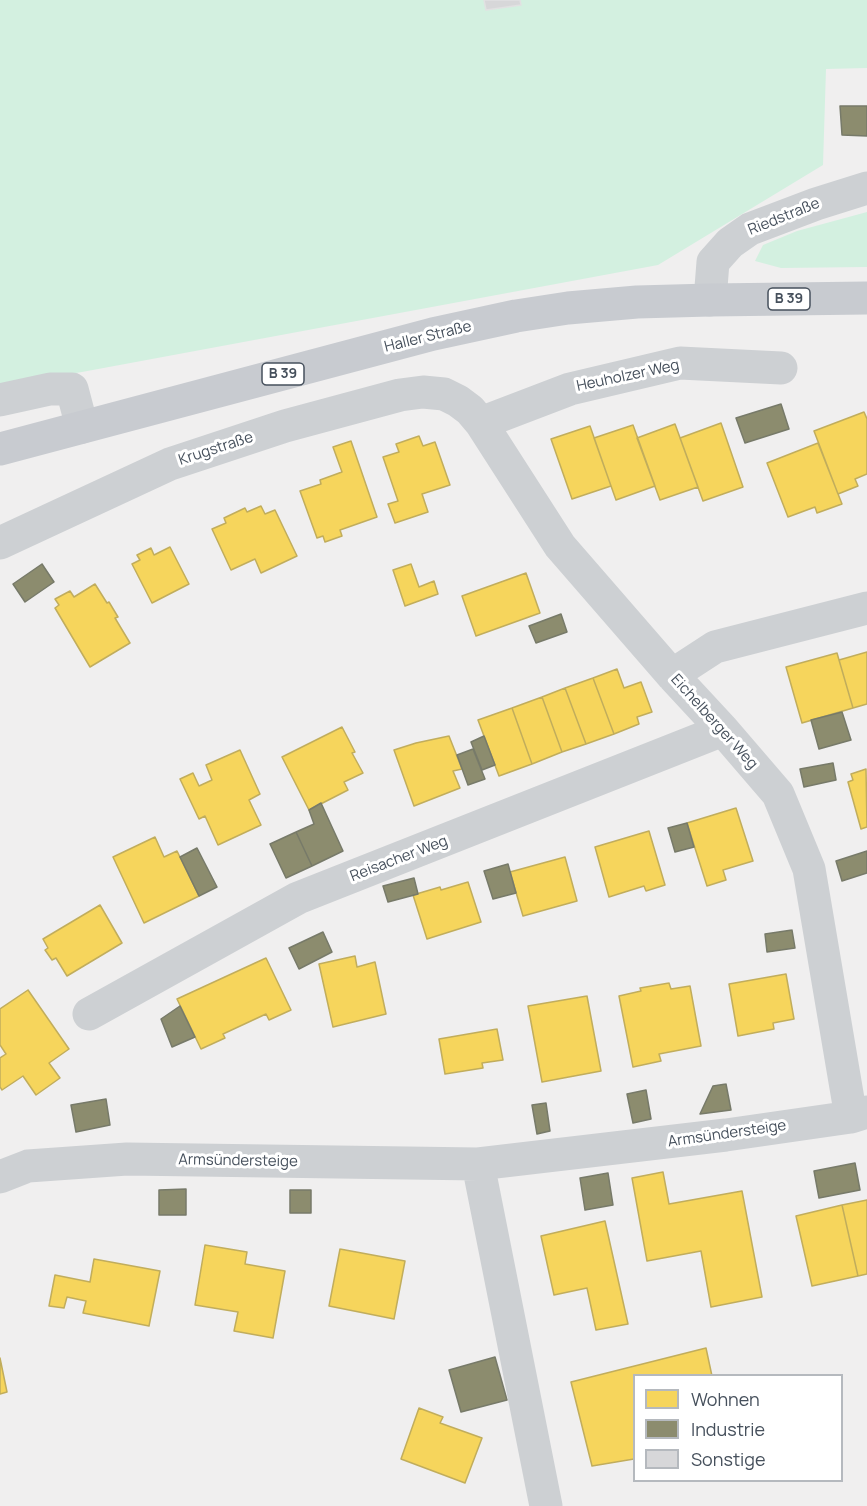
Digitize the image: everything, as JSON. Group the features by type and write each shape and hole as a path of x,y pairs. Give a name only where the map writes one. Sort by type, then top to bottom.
{"main road":[{"name":"Haller Straße","path":"0,449 422,337 516,316 568,308 637,302 867,298"}],"street":[{"name":"Riedstraße","path":"710,300 713,262 730,243 743,233 816,204 867,188"},
{"name":"Heuholzer Weg","path":"481,423 570,389 680,363 781,369"},
{"path":"0,400 50,388 72,389 82,427"},
{"name":"Krugstraße","path":"0,543 170,464 285,426 400,394 423,392 444,394"},
{"name":"Eichelberger Weg","path":"444,394 470,410 481,423 560,546 777,794 809,869 859,1114"},
{"path":"672,675 715,647 867,608"},
{"name":"Reisacher Weg","path":"89,1014 298,898 723,730"},
{"name":"Armsündersteige","path":"0,1177 28,1166 127,1159 478,1164 726,1135 859,1114"},
{"path":"478,1164 546,1506"}],"green space":[{"path":"0,0 867,0 867,68 826,69 823,165 658,265 82,372 0,385"},
{"path":"867,212 867,267 781,268 755,261 763,245 797,231"}],"building: Wohnen":[{"path":"864,412 867,419 867,474 855,479 858,486 838,494 814,431"},
{"path":"721,423 743,487 703,501 680,438"},
{"path":"675,424 698,487 660,500 637,438"},
{"path":"633,425 655,486 616,500 594,438"},
{"path":"590,426 611,486 572,499 551,439"},
{"path":"419,436 423,446 435,442 450,485 422,494 428,512 395,523 388,504 398,501 383,457 399,452 396,444"},
{"path":"351,441 377,517 340,530 342,536 325,542 323,536 317,538 300,491 321,484 320,480 342,472 333,447"},
{"path":"818,443 842,504 817,513 815,507 788,517 767,463"},
{"path":"261,506 265,514 275,510 297,556 261,573 255,559 231,570 212,529 226,523 224,518 245,508 247,512"},
{"path":"170,547 189,584 152,603 132,564 140,560 137,555 151,548 154,555"},
{"path":"411,564 419,587 434,581 438,594 405,606 393,570"},
{"path":"526,573 540,613 476,636 462,596"},
{"path":"95,584 118,617 115,618 130,643 90,667 55,608 59,605 55,599 70,591 74,597"},
{"path":"867,652 867,704 853,708 839,660"},
{"path":"837,653 853,708 802,723 786,667"},
{"path":"617,669 624,688 641,682 652,712 637,717 639,724 614,734 593,678"},
{"path":"593,678 614,734 586,744 565,688"},
{"path":"565,688 586,744 562,752 542,697"},
{"path":"542,697 562,752 532,764 512,708"},
{"path":"512,708 532,764 499,776 478,720"},
{"path":"342,727 363,773 344,782 348,790 309,810 282,757"},
{"path":"449,736 462,769 453,771 460,788 414,806 394,750"},
{"path":"240,750 260,794 249,800 261,825 218,845 205,816 199,819 180,779 193,773 199,786 212,780 206,765"},
{"path":"866,769 867,827 861,829 848,782 853,780 851,774"},
{"path":"736,808 753,861 723,870 726,880 707,886 687,823"},
{"path":"649,831 665,885 646,891 644,886 609,897 595,847"},
{"path":"155,837 164,857 177,851 199,896 144,923 113,857"},
{"path":"565,857 577,901 523,916 510,872"},
{"path":"468,882 481,922 427,939 413,895"},
{"path":"100,905 122,943 67,976 56,958 52,960 45,950 48,948 43,939"},
{"path":"355,956 357,967 375,962 386,1014 333,1027 319,964"},
{"path":"266,958 291,1010 269,1020 266,1014 223,1034 225,1038 201,1049 177,999"},
{"path":"786,974 794,1019 773,1023 774,1029 738,1036 729,984"},
{"path":"669,983 671,989 690,986 701,1046 659,1054 661,1061 633,1067 619,996 641,991 640,988"},
{"path":"28,990 69,1049 49,1063 60,1078 36,1095 23,1076 2,1090 0,1087 0,1058 6,1054 0,1045 0,1009"},
{"path":"587,996 601,1071 542,1082 528,1006"},
{"path":"497,1029 503,1060 482,1063 483,1068 445,1074 439,1039"},
{"path":"663,1172 669,1204 742,1191 762,1297 711,1307 701,1251 647,1261 632,1178"},
{"path":"867,1200 867,1274 858,1276 842,1205"},
{"path":"842,1205 858,1276 812,1286 796,1216"},
{"path":"605,1221 628,1324 596,1330 587,1288 554,1295 541,1236"},
{"path":"205,1245 247,1252 245,1264 285,1271 273,1338 234,1331 238,1312 195,1305"},
{"path":"340,1249 405,1261 394,1319 329,1306"},
{"path":"94,1259 160,1271 149,1326 83,1313 86,1301 67,1297 64,1308 49,1306 55,1275 90,1282"},
{"path":"706,1348 712,1374 633,1374 633,1459 592,1466 571,1382"},
{"path":"0,1358 7,1392 0,1394"},
{"path":"419,1408 443,1417 440,1423 482,1438 465,1483 401,1459"}],"building: Industrie":[{"path":"840,106 867,106 867,136 842,135"},
{"path":"781,404 789,429 745,443 736,418"},
{"path":"42,564 54,582 25,602 13,584"},
{"path":"561,614 567,632 536,643 529,626"},
{"path":"842,712 851,740 819,749 811,720"},
{"path":"484,736 495,765 482,770 471,742"},
{"path":"473,749 485,779 468,785 457,755"},
{"path":"833,763 836,780 804,787 800,769"},
{"path":"321,803 343,851 312,866 296,832 314,824 309,810"},
{"path":"687,823 694,847 675,852 668,828"},
{"path":"296,832 312,866 286,878 270,844"},
{"path":"197,848 217,887 199,896 180,857"},
{"path":"867,851 867,873 842,881 836,861"},
{"path":"508,864 516,893 493,899 484,871"},
{"path":"414,878 418,894 388,902 383,886"},
{"path":"792,930 795,948 767,952 765,934"},
{"path":"323,932 332,952 299,969 289,948"},
{"path":"180,1006 195,1037 172,1047 161,1019"},
{"path":"726,1084 731,1110 700,1114 713,1086"},
{"path":"646,1090 651,1119 633,1123 627,1094"},
{"path":"106,1099 110,1125 76,1132 71,1105"},
{"path":"546,1103 550,1131 537,1134 532,1105"},
{"path":"855,1163 860,1190 819,1198 814,1171"},
{"path":"608,1173 613,1205 585,1210 580,1178"},
{"path":"186,1189 186,1215 159,1215 159,1190"},
{"path":"290,1190 311,1190 311,1213 290,1213"},
{"path":"495,1357 507,1400 461,1412 449,1370"}],"building: Sonstige":[{"path":"484,0 520,0 521,5 486,10"}]}
